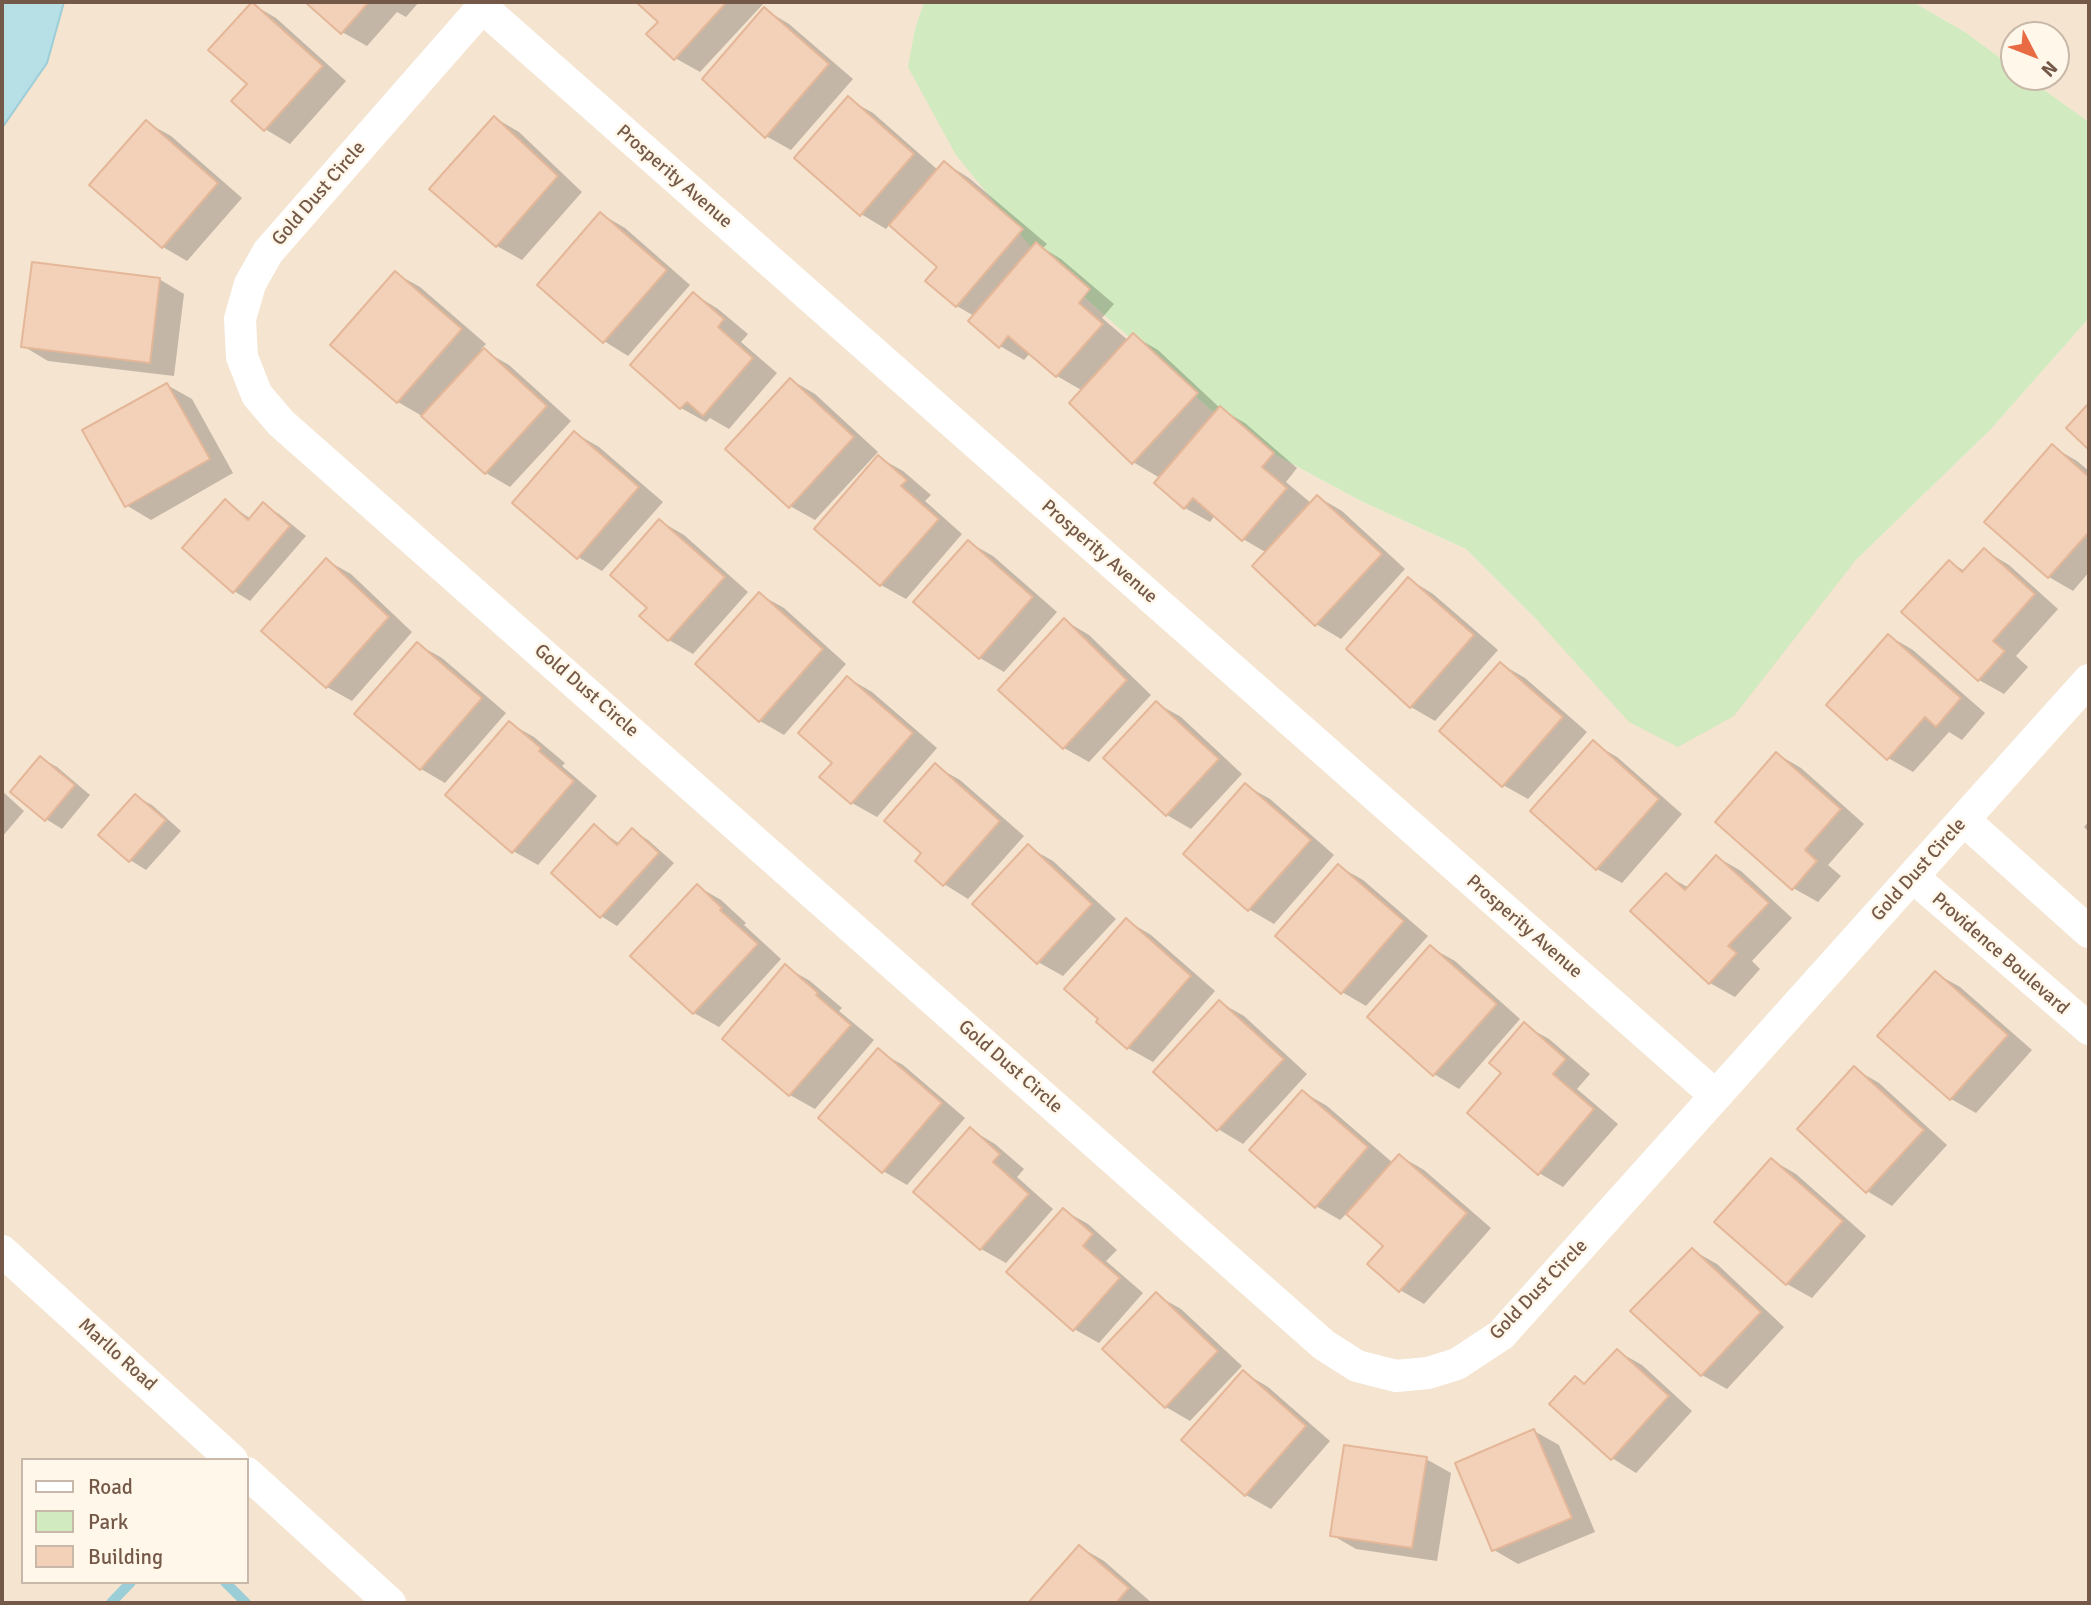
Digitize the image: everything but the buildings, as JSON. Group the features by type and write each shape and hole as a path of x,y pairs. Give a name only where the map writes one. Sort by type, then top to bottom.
{"street":[{"name":"Gold Dust Circle","path":"484,5 268,252 250,284 240,319 242,357 257,395 281,423 1324,1345 1357,1366 1396,1376 1428,1373 1457,1364 1502,1335 2089,680"},
{"name":"Prosperity Avenue","path":"484,5 1716,1096"},
{"path":"1964,820 2089,932"},
{"name":"Providence Boulevard","path":"1913,877 2089,1029"},
{"name":"Marllo Road","path":"2,1251 230,1458"},
{"path":"248,1474 390,1603"}],"shaded area":[{"path":"64,2 924,2 915,29 1038,256 1240,436 1363,502 1466,549 1538,621 1855,561 1991,429 2089,318 2089,1603 2,1603 2,128 47,63"},
{"path":"1913,2 2089,2 2089,122 2046,91 2070,91 2070,21 2000,21 2000,58 1965,32"}],"green space":[{"path":"924,2 1913,2 1965,32 2000,58 2000,91 2046,91 2089,122 2089,318 1991,429 1855,561 1734,716 1678,747 1629,722 1538,621 1466,549 1363,502 1240,436 1038,256 956,155 908,67 915,29"}],"water":[{"path":"2,2 64,2 47,63 2,128"}],"waterway":[{"path":"111,1603 129,1584"},
{"path":"227,1584 246,1603"}]}
